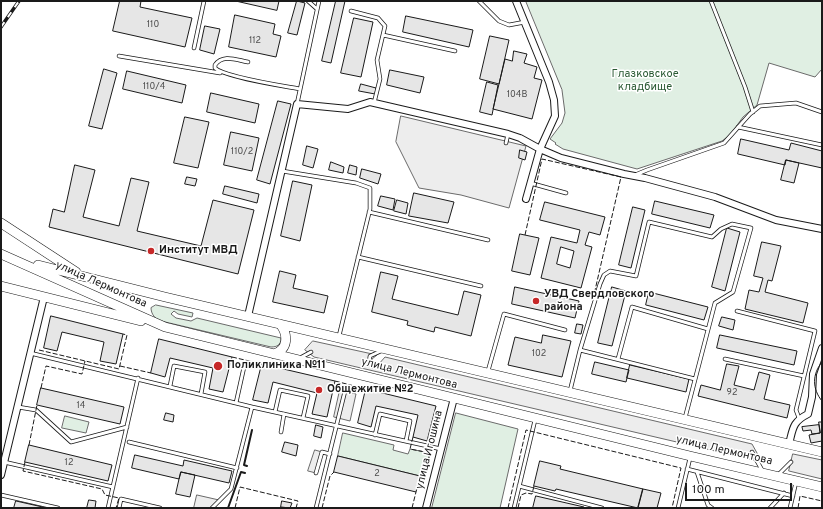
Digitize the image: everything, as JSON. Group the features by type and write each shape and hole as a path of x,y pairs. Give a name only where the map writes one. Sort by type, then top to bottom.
{"main road":[{"path":"1,223 87,278"},
{"name":"улица Лермонтова","path":"1,254 39,266 87,278 822,452"},
{"name":"улица Лермонтова","path":"1,254 165,327 822,487"},
{"path":"1,286 165,327"},
{"path":"274,354 284,347 286,340 284,330 280,324"}],"street":[{"path":"516,1 541,61 554,100 556,116 540,149 526,199"},
{"path":"248,316 297,104 348,109 370,102 508,134 520,138 561,158 715,197 776,220 822,229"},
{"path":"1,475 44,297"},
{"path":"789,444 794,427 799,418 808,414 812,397 814,374 822,350"},
{"name":"улица Игошина","path":"426,508 454,398"}],"lane":[{"path":"194,48 204,1"},
{"path":"308,1 317,9"},
{"path":"297,104 319,1"},
{"path":"479,1 499,21 509,25 525,22"},
{"path":"711,1 745,87 753,112"},
{"path":"351,11 378,18 385,26 377,60 380,79 374,103"},
{"path":"383,35 455,51"},
{"path":"120,56 222,73 300,89"},
{"path":"222,73 215,68 215,65 222,59 226,58 248,62"},
{"path":"634,176 724,143 760,106 796,103 822,112"},
{"path":"738,127 822,145"},
{"path":"506,143 508,134"},
{"path":"282,171 356,183 370,188 369,212 338,338"},
{"path":"530,183 566,193"},
{"path":"369,212 488,240"},
{"path":"570,393 580,350 604,275 610,271 636,276 649,222 712,237 721,229 732,224 751,228 733,292 715,303 684,420"},
{"path":"358,257 481,286"},
{"path":"618,359 632,307 708,329"},
{"path":"737,311 816,330 796,410 799,418"},
{"path":"488,373 504,314 565,330"},
{"path":"373,366 369,362 370,356 386,349"},
{"path":"580,350 695,379"},
{"path":"297,360 311,352"},
{"path":"30,353 138,378 252,407 441,449"},
{"path":"724,359 804,376"},
{"path":"170,386 174,366 206,372 201,394"},
{"path":"236,403 244,367"},
{"path":"108,508 138,378"},
{"path":"275,412 280,390 308,396 303,418"},
{"path":"316,508 345,391"},
{"path":"18,407 36,410 71,442 127,427"},
{"path":"212,508 231,489 252,407"},
{"path":"280,432 284,414"},
{"path":"375,435 380,414 410,420 406,441"},
{"path":"514,508 536,418"},
{"path":"129,442 237,468"},
{"path":"316,473 322,452 330,454"},
{"path":"752,452 763,473"},
{"path":"678,508 690,456"},
{"path":"4,462 113,487"},
{"path":"776,476 791,462"},
{"path":"687,469 793,496"},
{"path":"697,472 708,505 712,508"},
{"path":"790,508 796,481"},
{"path":"519,486 602,508"},
{"path":"770,508 784,493"},
{"path":"1,495 58,508"},
{"path":"119,508 121,499 160,508"}],"green space":[{"name":"Глазковское кладбище","path":"526,1 822,1 822,69 815,77 769,63 757,105 743,117 730,135 722,141 637,169 563,149 550,139 562,123 565,113 562,90"},
{"path":"156,305 193,313 192,317 178,314 174,311 171,314 176,318 191,321 197,318 281,338 280,342 277,346 271,347 161,321 155,318 152,312 151,308"},
{"path":"456,413 518,429 500,508 432,508"},
{"path":"65,416 89,422 86,433 62,428"},
{"path":"343,433 394,445 393,450 408,454 410,449 430,453 424,477 338,456"}],"shaded area":[{"path":"401,116 526,146 509,208 461,195 419,188 396,142"},
{"path":"313,341 377,355 372,359 373,363 376,365 378,365 385,357 752,444 762,462 314,357 305,350"},
{"path":"340,390 356,394 350,421 334,417"},
{"path":"315,450 322,452 316,473 308,471"},
{"path":"793,454 822,460 822,479 789,471"},
{"path":"197,495 219,500 212,508 194,508"}],"building":[{"path":"120,1 141,1 140,7 192,18 185,47 113,31"},
{"path":"236,1 279,1 277,10"},
{"path":"297,1 305,3 297,35 288,33"},
{"path":"336,1 345,1 331,63 322,61"},
{"path":"235,15 275,24 273,34 281,36 276,57 229,47"},
{"path":"406,16 473,30 469,47 403,32"},
{"path":"354,18 373,22 361,77 341,73"},
{"path":"205,26 220,29 214,54 200,50"},
{"path":"490,36 509,40 499,84 480,79"},
{"path":"514,51 527,54 524,63 537,67 534,78 542,80 532,119 493,109 505,59 512,61"},
{"path":"104,69 117,73 102,129 89,126"},
{"path":"390,70 424,77 420,93 387,85"},
{"path":"127,71 186,85 182,103 123,89"},
{"path":"487,82 498,85 492,115 480,112"},
{"path":"361,84 376,88 375,94 359,91"},
{"path":"211,93 259,104 255,123 207,112"},
{"path":"278,101 291,104 270,184 257,180"},
{"path":"185,117 209,122 198,168 174,163"},
{"path":"231,132 259,138 252,171 224,165"},
{"path":"741,139 789,150 791,143 822,151 822,168 786,160 785,165 738,154"},
{"path":"307,146 318,149 313,168 303,165"},
{"path":"520,150 527,152 525,160 519,158"},
{"path":"786,160 799,163 794,183 781,180"},
{"path":"331,162 344,167 343,173 329,170"},
{"path":"75,165 95,170 83,217 119,226 131,178 149,182 137,231 201,246 213,200 254,210 238,274 49,227 53,209 64,212"},
{"path":"350,165 357,167 356,175 348,173"},
{"path":"362,169 381,174 378,184 360,178"},
{"path":"187,177 197,179 195,186 185,184"},
{"path":"293,181 312,185 300,241 281,236"},
{"path":"225,186 259,194 257,203 223,194"},
{"path":"414,193 454,202 448,223 409,216"},
{"path":"381,196 395,199 393,210 378,206"},
{"path":"397,200 408,203 406,214 394,211"},
{"path":"655,201 714,215 710,228 652,214"},
{"path":"545,202 605,217 600,235 589,232 585,245 592,247 581,288 541,278 551,237 577,243 580,230 540,220","holes":["561,247 574,251 570,268 557,264"]},
{"path":"633,207 645,210 631,268 619,265"},
{"path":"727,228 740,232 725,291 712,287"},
{"path":"520,234 539,238 530,275 512,271"},
{"path":"762,242 781,246 772,281 768,280 765,292 808,303 803,323 745,309 749,290 759,292 763,278 754,276"},
{"path":"280,271 296,275 293,288 328,296 324,313 273,302"},
{"path":"381,272 398,276 392,299 458,315 464,291 481,295 471,336 435,327 434,332 407,325 408,321 372,312"},
{"path":"515,287 579,301 575,318 512,304"},
{"path":"612,287 626,291 612,346 598,343"},
{"path":"649,292 708,307 704,320 646,305"},
{"path":"51,316 123,334 116,364 100,361 104,342 62,332 57,351 44,348"},
{"path":"722,317 735,320 733,330 719,326"},
{"path":"577,324 583,325 581,334 575,333"},
{"path":"543,335 571,341 562,377 508,365 515,337 541,343"},
{"path":"720,335 797,351 794,365 717,348"},
{"name":"Поликлиника №11","path":"159,339 232,357 223,392 209,389 213,368 170,358 165,377 151,373"},
{"path":"595,362 629,370 626,382 592,374"},
{"name":"Общежитие №2","path":"262,364 335,381 327,417 312,414 317,393 273,382 268,403 253,400"},
{"path":"727,364 739,366 734,385 754,390 759,372 770,375 764,399 790,405 787,418 698,396 701,385 720,390"},
{"path":"630,365 689,379 686,392 627,378"},
{"path":"41,388 124,407 120,424 37,405"},
{"path":"366,389 436,406 427,441 413,437 418,415 376,406 371,427 358,423"},
{"path":"166,413 174,415 173,422 164,420"},
{"path":"819,422 822,422 822,441 811,443 809,435 820,433"},
{"path":"316,425 323,427 321,438 314,436"},
{"path":"819,425 820,433 812,434 811,430 803,431 802,427"},
{"path":"285,442 298,445 296,456 282,452"},
{"path":"29,445 112,465 108,481 25,462"},
{"path":"135,455 183,466 184,460 232,471 229,483 181,472 179,479 132,468"},
{"path":"338,456 420,476 416,492 334,472"},
{"path":"540,461 561,466 560,469 643,489 638,508 556,489 555,491 534,486"},
{"path":"181,472 195,475 190,497 176,494"},
{"path":"643,489 661,493 657,508 638,508"},
{"path":"536,496 584,507 584,508 533,508"},
{"path":"89,500 96,501 95,508 87,508"},
{"path":"16,501 47,508 14,508"},
{"path":"282,501 292,503 290,508 281,507"}],"tram line":[{"path":"822,362 816,371 814,382 816,392 822,401"}],"railway":[{"path":"1,27 19,1"}],"fence":[{"path":"525,235 542,159 621,177 593,299"},
{"path":"39,350 119,369 127,335 123,334"},
{"path":"232,357 262,364"},
{"path":"41,388 46,366 82,374 85,361"},
{"path":"120,366 151,373"},
{"path":"335,381 366,389"},
{"path":"29,445 37,405"},
{"path":"508,508 526,430 681,468 672,508"},
{"path":"413,437 410,449 430,453 424,477 420,476"},
{"path":"25,462 23,471 102,489 105,495 119,498 116,508"},
{"path":"322,508 330,476 334,472"},
{"path":"518,508 521,495 526,493 532,494 534,486"},
{"path":"235,508 240,487 298,501 296,508"},
{"path":"412,508 416,492"},
{"path":"798,508 800,496 822,501"}],"wall":[{"path":"247,466 244,465 252,430"},
{"path":"228,508 241,472 245,473"}],"place":[{"name":"Институт МВД","path":"151,251"},
{"name":"УВД Свердловского района","path":"536,301"},
{"name":"Поликлиника №11","path":"218,366"},
{"name":"Общежитие №2","path":"319,390"}]}
